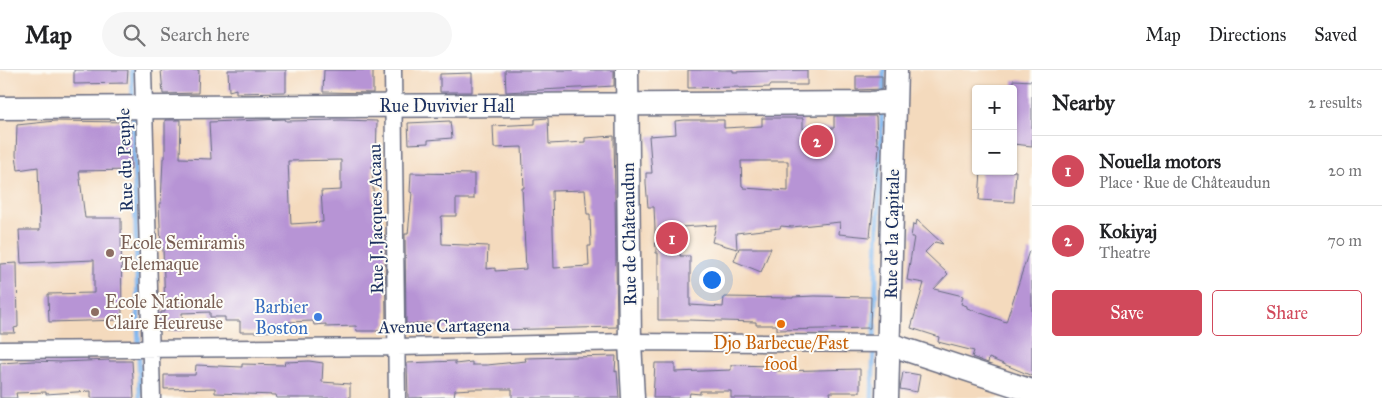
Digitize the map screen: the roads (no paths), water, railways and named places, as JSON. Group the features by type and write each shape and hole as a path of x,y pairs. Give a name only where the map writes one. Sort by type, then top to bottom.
{"street":[{"name":"Rue du Peuple","path":"143,70 152,398"},
{"name":"Rue J. Jacques Acaau","path":"394,70 398,398"},
{"name":"Rue de Châteaudun","path":"627,70 630,342 633,398"},
{"name":"Rue de la Capitale","path":"887,398 896,70"},
{"name":"Rue Duvivier Hall","path":"0,108 871,103 895,101"},
{"name":"Avenue Cartagena","path":"0,350 397,347 630,342 889,344"},
{"path":"889,344 1032,391"}],"waterway":[{"path":"132,70 133,102"},
{"path":"883,95 884,70"},
{"path":"872,398 882,109"},
{"path":"133,113 140,398"}],"place":[{"name":"Kokiyaj","path":"817,141"},
{"name":"Nouella motors","path":"672,238"},
{"name":"Ecole Semiramis Telemaque","path":"110,253"},
{"name":"Ecole Nationale Claire Heureuse","path":"95,312"},
{"name":"Barbier Boston","path":"318,317"},
{"name":"Djo Barbecue/Fast food","path":"781,324"}]}
